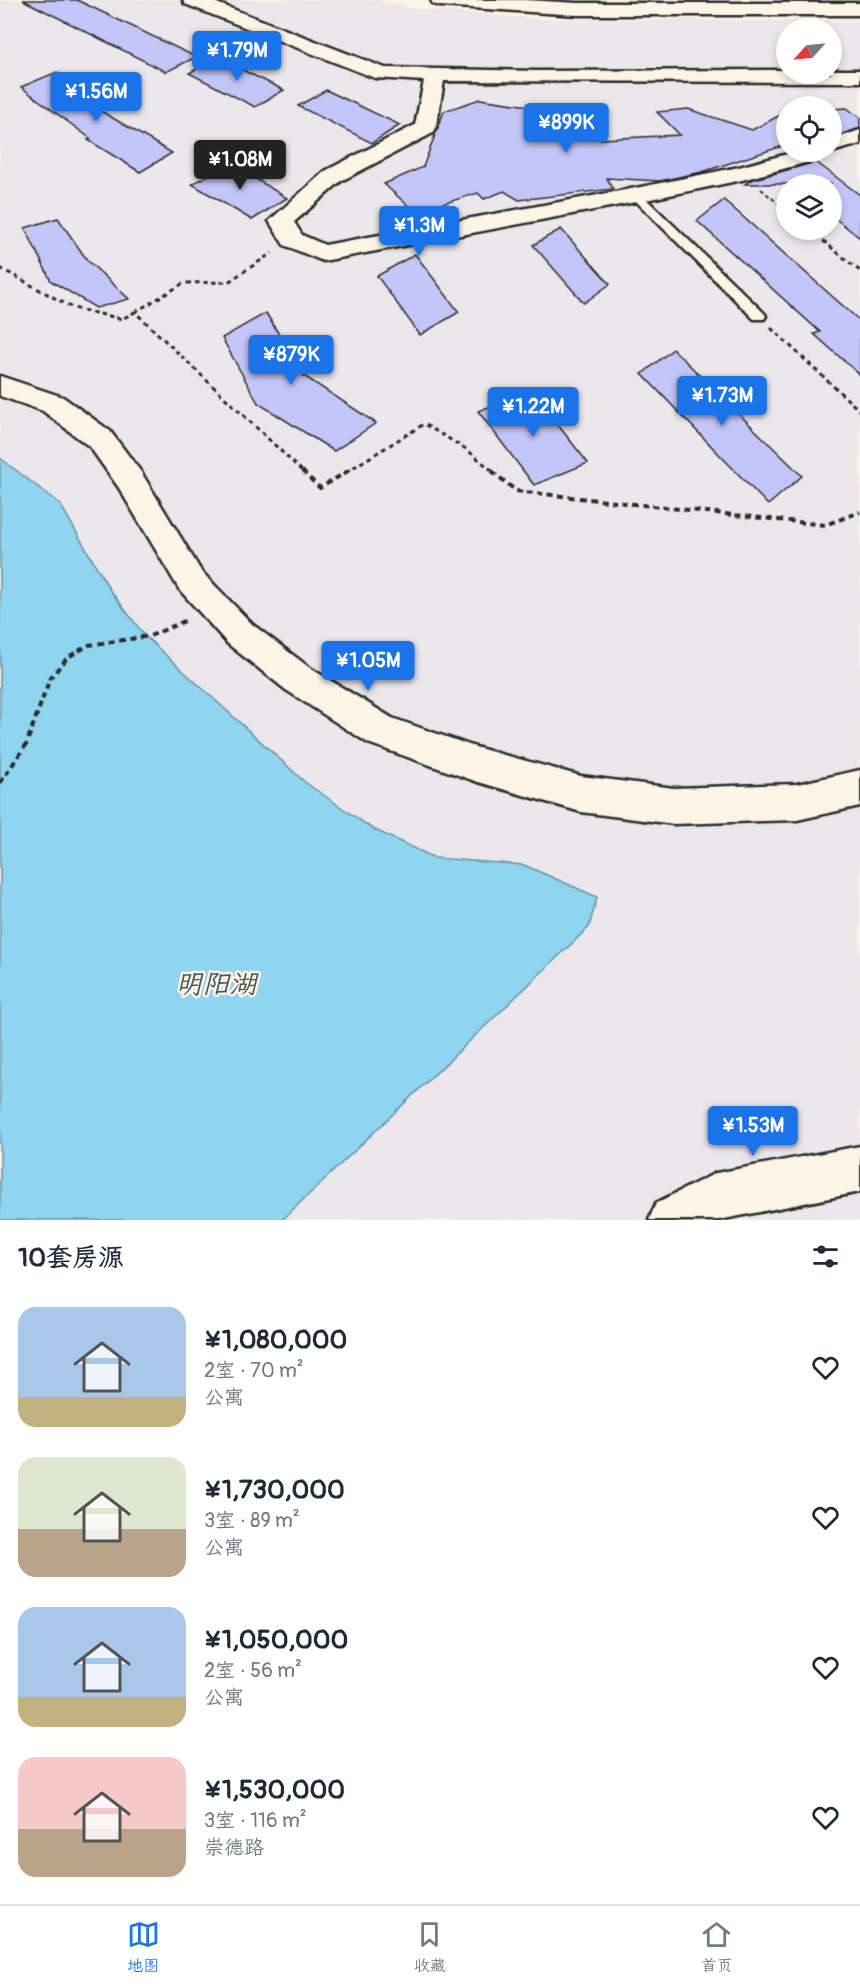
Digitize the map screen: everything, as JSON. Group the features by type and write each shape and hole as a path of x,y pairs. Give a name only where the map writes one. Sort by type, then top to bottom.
{"main road":[{"path":"192,0 382,74 536,77 860,76"},
{"path":"440,0 576,9 860,9"},
{"path":"435,75 425,128 333,176 281,221 293,240 323,253 636,195 780,162"},
{"path":"842,143 860,137"},
{"path":"0,386 53,404 100,439 130,480 190,580 240,634 298,679 381,731 475,764 581,794 674,806 797,802 860,788"},
{"path":"673,1220 716,1196 860,1169"}],"lane":[{"path":"636,195 759,316"}],"path":[{"path":"0,268 73,308 122,319 184,283 228,282 293,240"},
{"path":"822,240 860,271"},
{"path":"135,312 320,488 424,424 466,449 516,491 825,525 860,512"},
{"path":"759,316 860,411"},
{"path":"0,783 25,748 38,716 43,689 56,668 81,648 110,640 145,636 217,609"}],"shaded area":[{"path":"0,0 377,0 415,9 544,19 776,20 776,84 842,84 842,21 860,21 860,1220 0,1220"}],"water":[{"name":"明阳湖","path":"0,458 60,504 110,590 145,636 306,783 373,829 435,858 524,865 597,897 589,927 282,1220 0,1220"}],"building":[{"path":"23,0 77,0 196,57 166,72"},
{"path":"218,58 284,90 255,107 189,73"},
{"path":"57,72 91,97 84,101 172,153 140,172 88,140 91,139 21,87"},
{"path":"326,90 400,125 372,143 298,106"},
{"path":"480,99 542,108 542,129 601,139 680,135 657,112 688,109 752,130 776,117 776,148 702,172 660,181 607,178 613,189 519,200 504,191 484,199 478,193 415,212 384,184 423,167 444,111"},
{"path":"842,108 847,108 860,118 860,128 842,134"},
{"path":"816,162 832,174 776,174 776,184 745,184 751,180"},
{"path":"230,163 287,198 252,220 192,184"},
{"path":"842,182 860,195 860,238 842,224"},
{"path":"724,200 860,321 860,375 814,334 820,332 697,221"},
{"path":"58,218 87,260 129,299 96,308 51,281 25,228"},
{"path":"561,229 610,284 584,303 533,245"},
{"path":"415,254 459,312 420,335 377,276"},
{"path":"266,313 304,376 376,423 334,451 258,403 222,338"},
{"path":"673,349 802,476 768,505 642,374"},
{"path":"531,391 588,463 534,485 478,411"}]}
